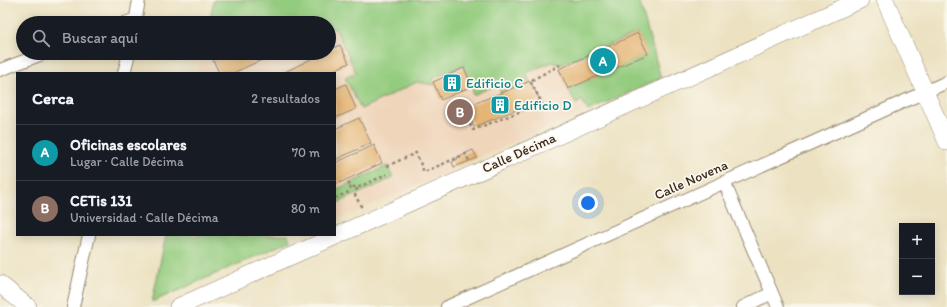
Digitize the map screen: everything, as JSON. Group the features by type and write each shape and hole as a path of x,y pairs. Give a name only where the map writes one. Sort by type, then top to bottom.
{"street":[{"path":"134,16 140,0"},
{"name":"Calle Décima","path":"336,236 860,0"},
{"path":"885,0 947,142"},
{"path":"0,70 26,60"},
{"path":"124,72 127,60"},
{"name":"Calle Novena","path":"447,307 947,82"},
{"path":"724,182 778,307"},
{"path":"74,307 89,236"},
{"name":"Calle Décima","path":"178,307 336,236"},
{"path":"0,284 28,307"},
{"path":"743,307 772,293"}],"path":[{"path":"463,102 462,110 473,130 542,103 530,81 560,65"},
{"path":"386,166 416,153 424,172 466,154 470,162"},
{"path":"348,183 357,188 386,174"},
{"path":"336,198 349,192 351,186"},
{"path":"355,195 357,188"},
{"path":"349,192 355,195 362,208"}],"shaded area":[{"path":"213,0 639,0 661,78 336,221 336,72 198,72 201,60 336,60 336,16 210,16"}],"green space":[{"path":"214,0 639,0 661,78 588,111 582,100 576,104 568,89 647,54 638,33 560,65 552,62 526,73 530,81 501,93 498,84 473,95 472,86 463,65 432,79 434,85 417,82 361,109 345,78 356,73 336,30 336,16 211,16"},
{"path":"387,166 393,178 336,204 336,190"},
{"path":"166,236 288,236 290,241 152,302"}],"building":[{"path":"638,33 648,54 568,89 559,69"},
{"path":"340,45 349,63 329,72 285,72 309,60 336,60 336,47"},
{"path":"213,60 262,60 235,72 219,72"},
{"name":"Edificio C","path":"464,68 472,86 441,100 433,82"},
{"name":"Edificio D","path":"530,81 540,100 474,127 466,107"},
{"path":"346,84 356,109 336,118 336,89"},
{"path":"359,118 371,143 336,160 336,129"},
{"path":"374,145 382,163 336,185 336,163"},
{"path":"473,150 477,158 454,167 452,162 458,159 457,157"}],"place":[{"name":"Oficinas escolares","path":"603,61"},
{"name":"Edificio C","path":"452,83"},
{"name":"Edificio D","path":"500,105"},
{"name":"CETis 131","path":"460,112"}]}
